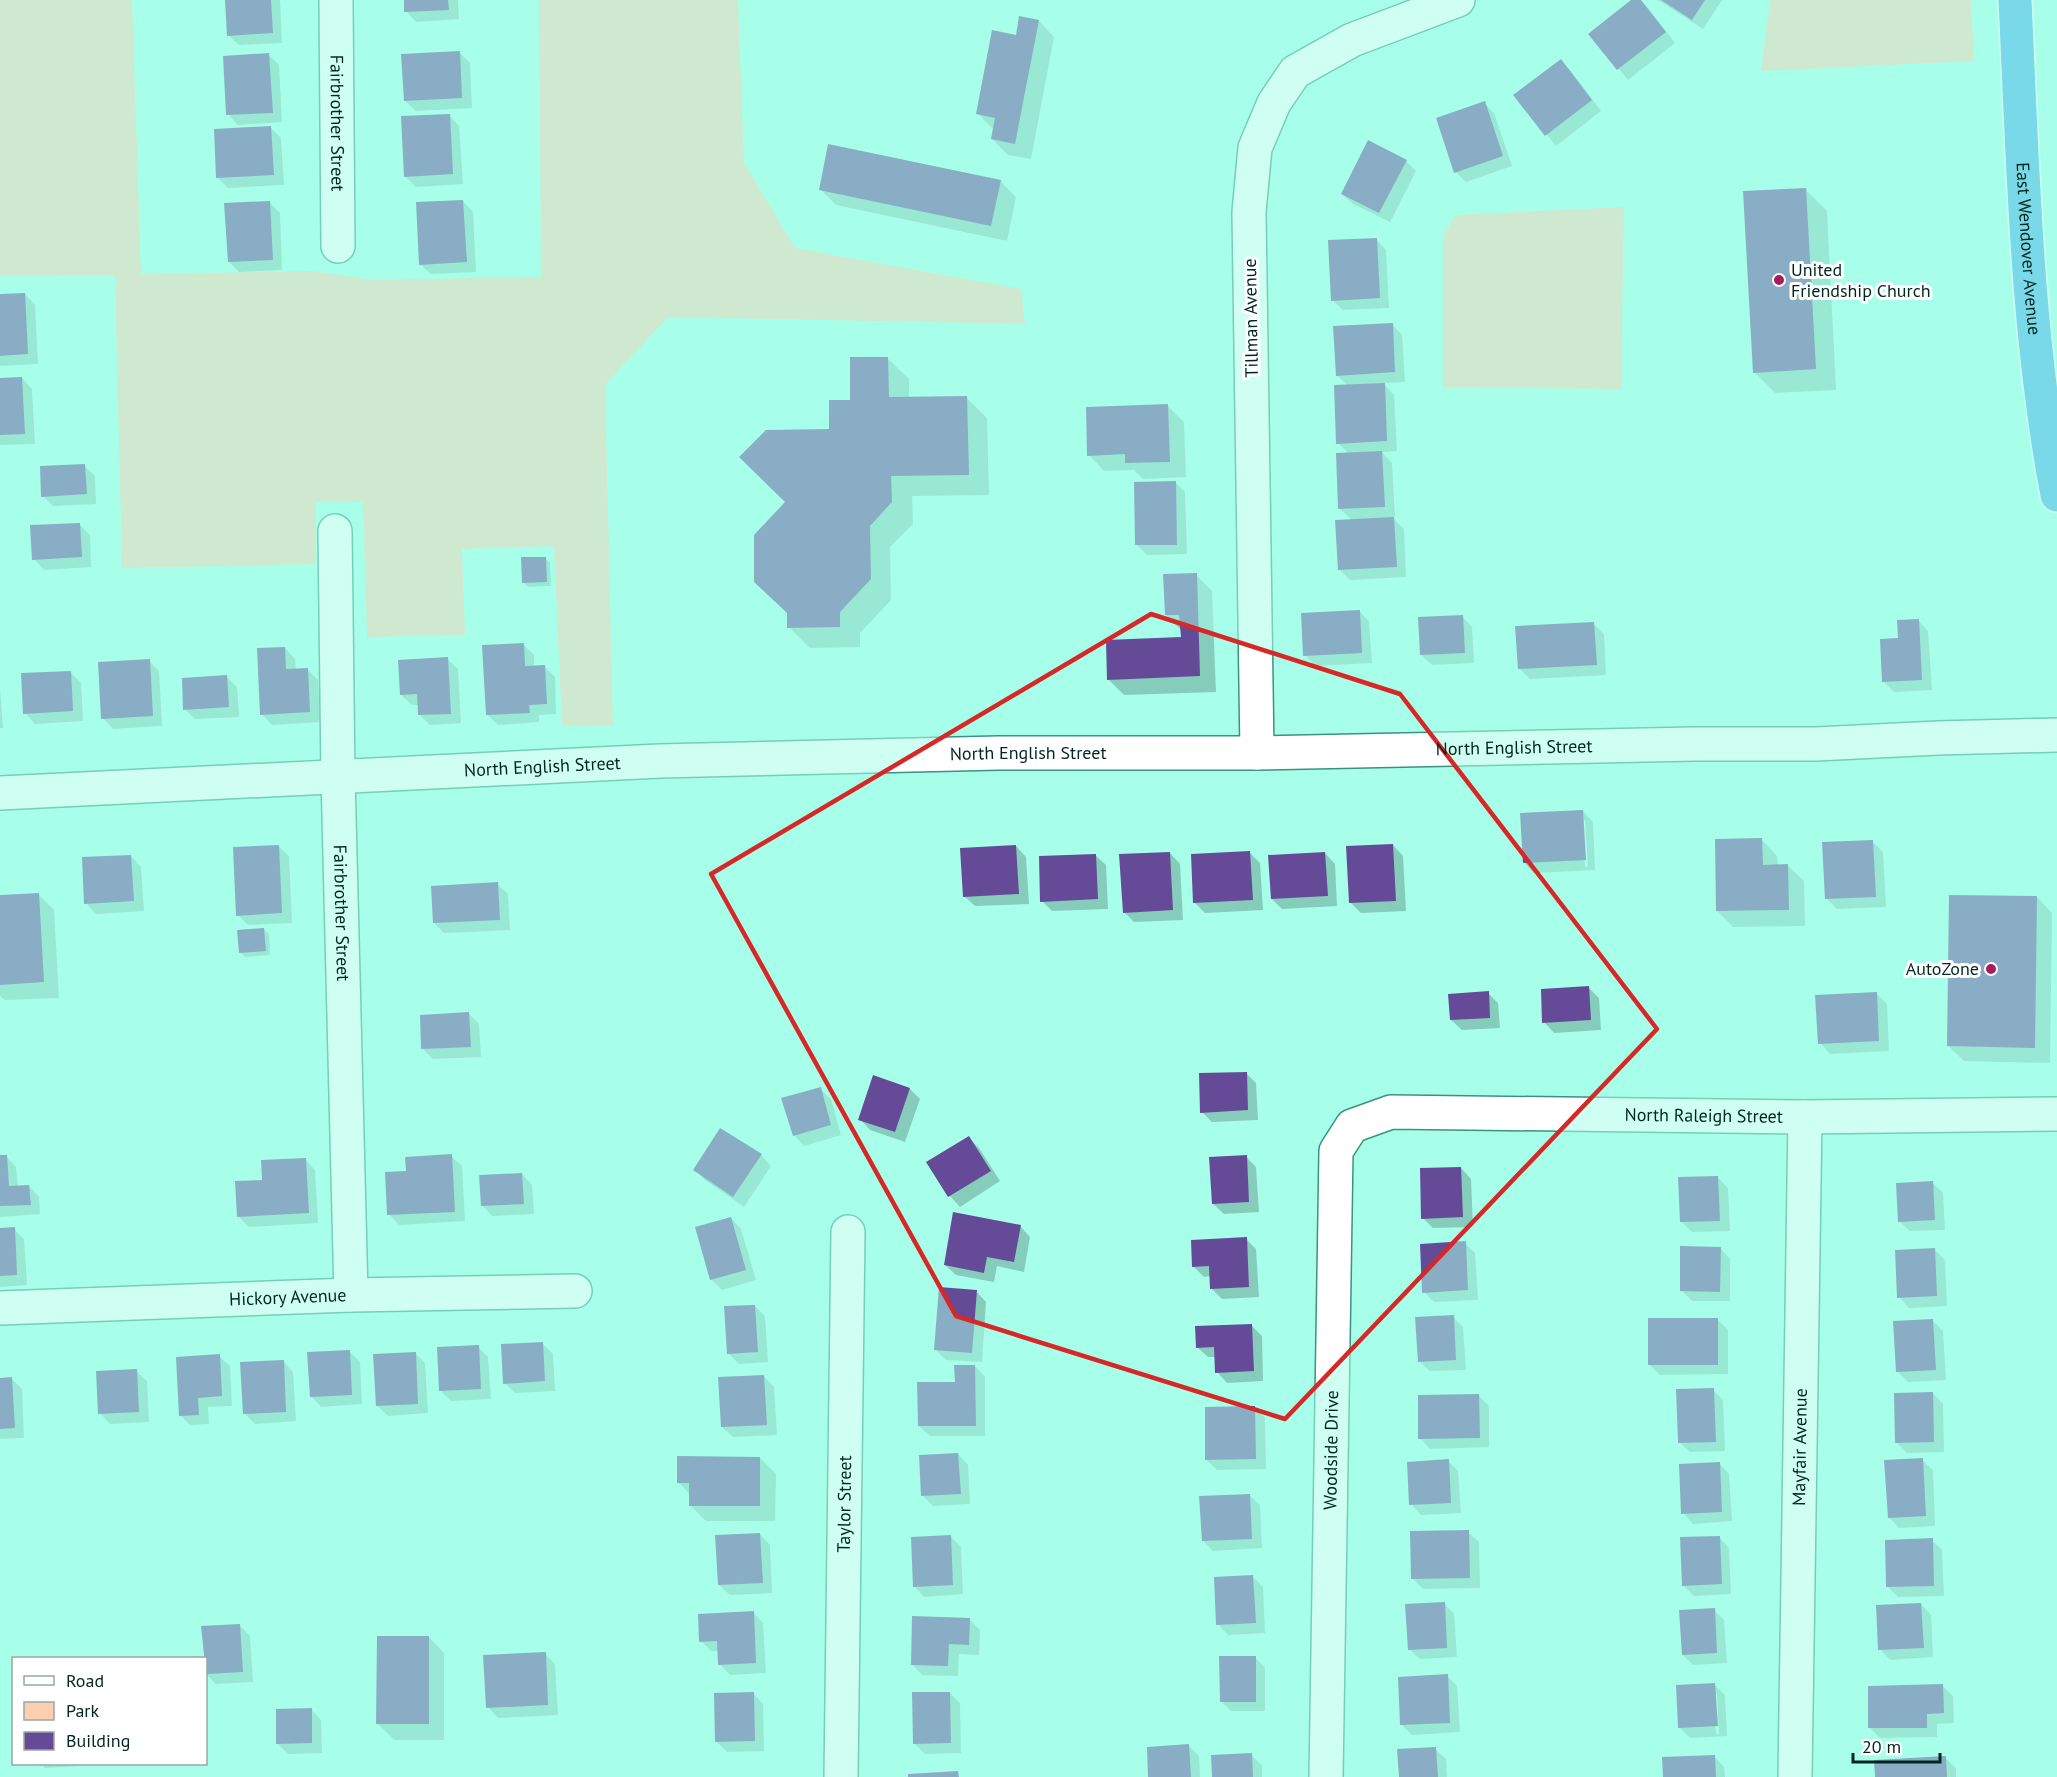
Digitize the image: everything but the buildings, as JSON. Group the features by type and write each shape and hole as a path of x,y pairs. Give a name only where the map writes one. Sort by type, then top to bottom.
{"highway":[{"name":"East Wendover Avenue","path":"2015,0 2029,286 2045,433 2057,495"}],"street":[{"name":"Fairbrother Street","path":"336,0 338,246"},
{"name":"Tillman Avenue","path":"1257,753 1250,212 1255,148 1274,103 1295,72 1352,40 1458,0"},
{"name":"Fairbrother Street","path":"335,531 338,776 351,1295"},
{"name":"North English Street","path":"0,793 684,760 999,753 1257,753 1683,744 1816,744 2057,735"},
{"name":"North Raleigh Street","path":"1352,1126 1391,1112 1805,1117 2057,1114"},
{"name":"Mayfair Avenue","path":"1795,1777 1805,1117"},
{"name":"Woodside Drive","path":"1326,1777 1336,1151 1352,1126"},
{"name":"Taylor Street","path":"841,1777 848,1232"},
{"name":"Hickory Avenue","path":"0,1308 351,1295 575,1291"}],"highlighted area":[{"path":"1151,614 1400,694 1657,1029 1285,1419 956,1316 711,874"}],"green space":[{"path":"0,0 132,0 141,274 313,271 372,280 541,277 539,0 738,0 744,163 795,248 1021,289 1025,324 668,317 605,385 613,725 562,726 554,546 462,549 465,635 367,637 363,502 316,502 316,564 122,568 115,275 0,276"},
{"path":"1770,0 1971,0 1974,61 1761,71"},
{"path":"1624,207 1621,389 1443,387 1443,235 1456,215"}],"place":[{"name":"United Friendship Church","path":"1779,280"},
{"name":"AutoZone","path":"1991,969"}]}
